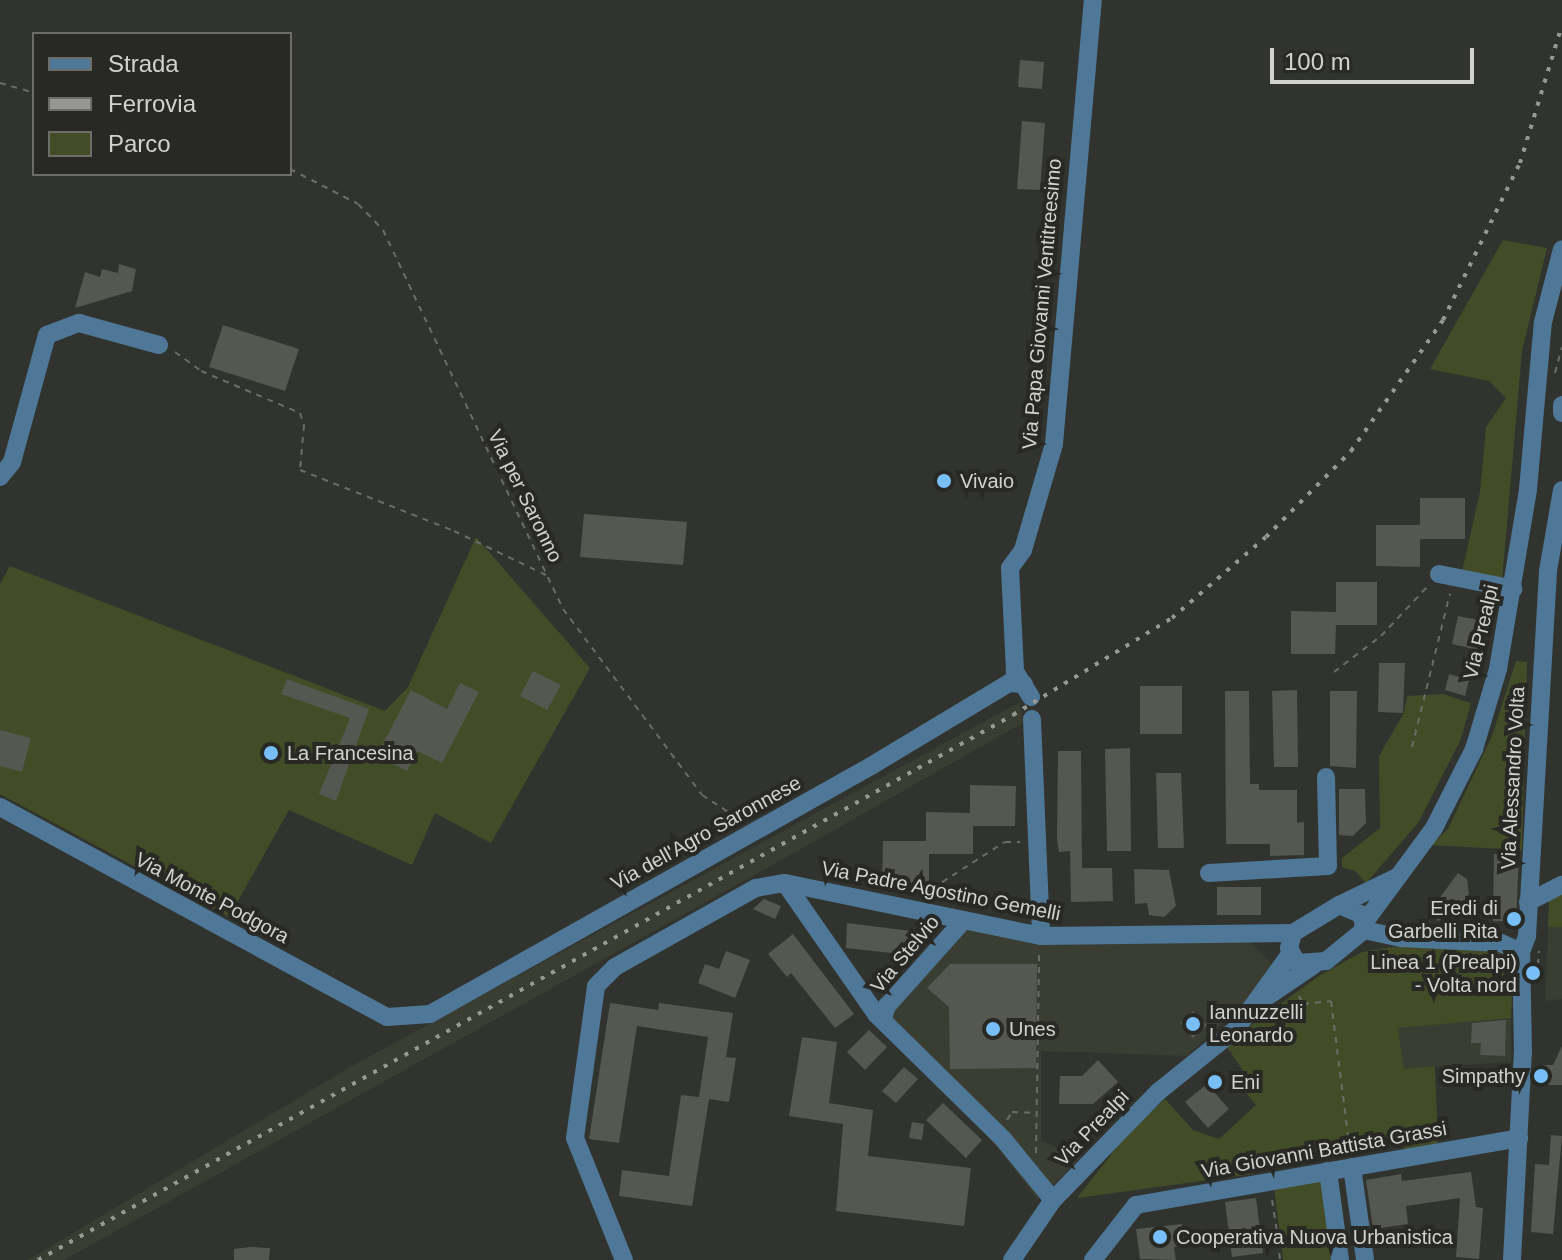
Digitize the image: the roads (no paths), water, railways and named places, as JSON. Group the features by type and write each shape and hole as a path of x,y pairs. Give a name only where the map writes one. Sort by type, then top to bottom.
{"street":[{"name":"Via Papa Giovanni Ventitreesimo","path":"1027,690 1015,671 1010,568 1023,550 1054,444 1093,0"},
{"name":"Via Prealpi","path":"1252,1006 1314,965 1348,947 1434,828 1474,749 1514,589 1543,322 1562,249"},
{"path":"0,477 12,462 47,335 79,323 159,345"},
{"path":"1562,405 1562,413"},
{"name":"Via Alessandro Volta","path":"1512,1260 1519,1138 1521,952 1528,902 1548,571 1562,490"},
{"path":"1446,576 1514,589"},
{"name":"Via dell'Agro Saronnese","path":"406,1016 430,1014 756,831 1009,683 1027,690"},
{"path":"1032,719 1040,936"},
{"path":"1209,873 1328,866 1326,777"},
{"name":"Via Monte Podgora","path":"0,807 387,1017 406,1016"},
{"path":"1314,965 1297,963 1291,945 1339,905 1401,876"},
{"path":"622,1257 577,1146 575,1125 596,986 604,975 776,883 883,1018 1024,1164 1053,1200"},
{"name":"Via Padre Agostino Gemelli","path":"776,883 1040,936 1250,937 1291,945"},
{"path":"1528,902 1562,885"},
{"path":"1339,905 1354,908 1364,926 1402,938"},
{"name":"Via Stelvio","path":"883,1018 887,1006 963,921"},
{"path":"1348,947 1402,938 1501,943 1521,952"},
{"name":"Via Prealpi","path":"1012,1260 1053,1200 1158,1092 1236,1029 1291,945"},
{"name":"Via Giovanni Battista Grassi","path":"1093,1260 1136,1205 1519,1138"},
{"path":"1352,1167 1365,1260"},
{"path":"1328,1171 1340,1260"}],"railway":[{"path":"38,1260 1013,715 1172,618 1266,537 1351,451 1443,320 1520,163 1562,25"}],"place":[{"name":"Vivaio","path":"944,481"},
{"name":"La Francesina","path":"271,753"},
{"name":"Eredi di Garbelli Rita","path":"1514,919"},
{"name":"Linea 1 (Prealpi) - Volta nord","path":"1533,973"},
{"name":"Iannuzzelli Leonardo","path":"1193,1024"},
{"name":"Unes","path":"993,1029"},
{"name":"Simpathy","path":"1541,1076"},
{"name":"Eni","path":"1215,1082"},
{"name":"Cooperativa Nuova Urbanistica","path":"1160,1237"}]}
